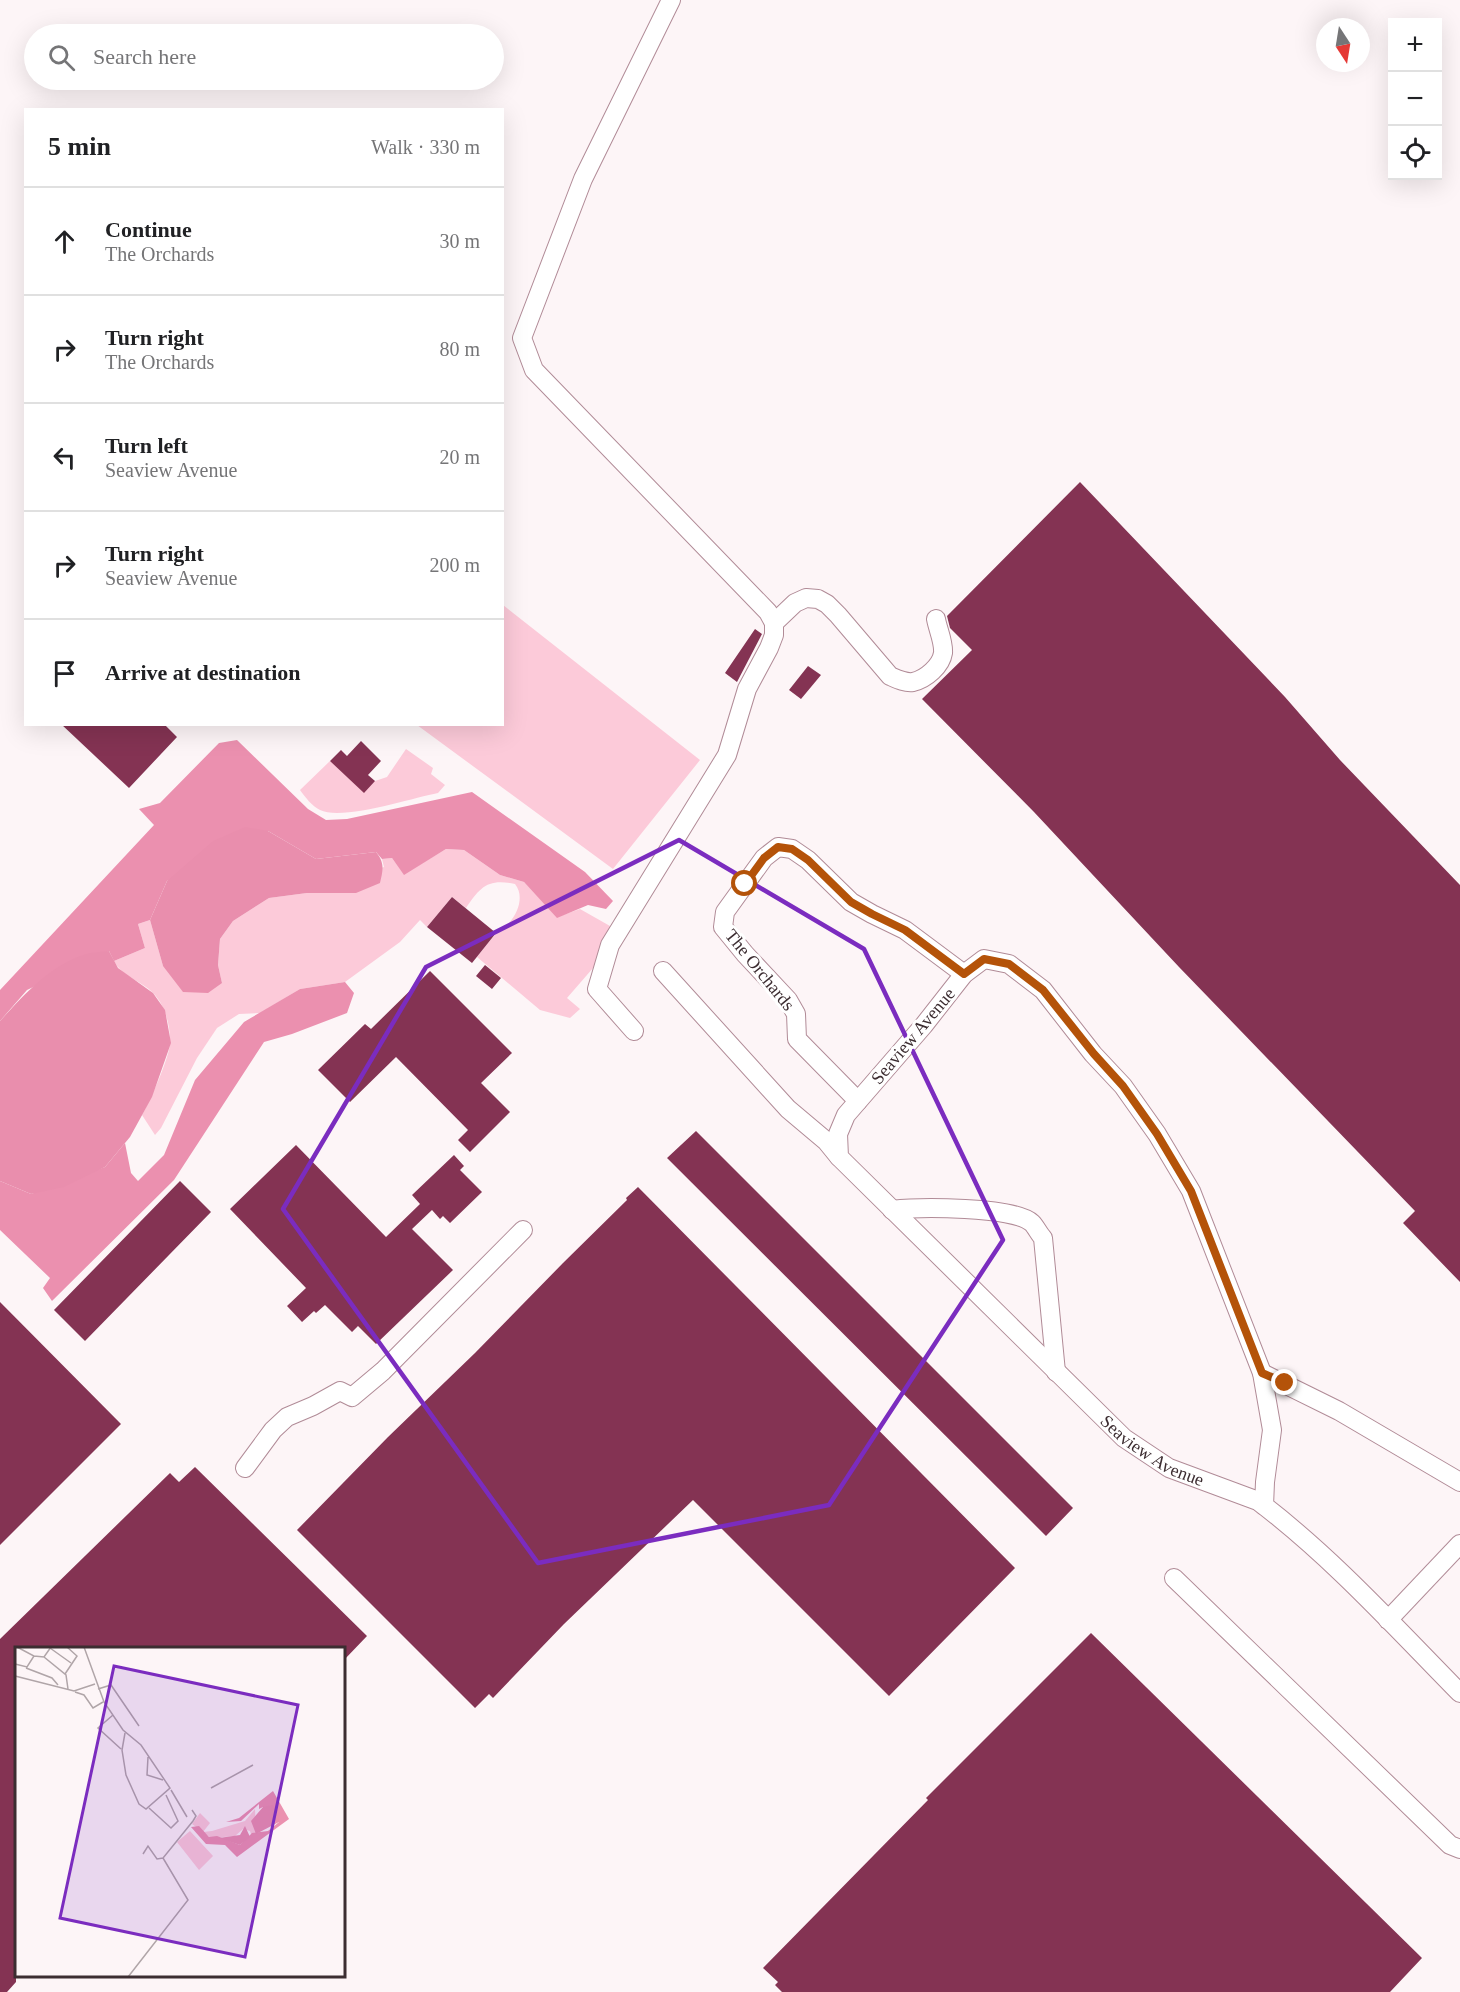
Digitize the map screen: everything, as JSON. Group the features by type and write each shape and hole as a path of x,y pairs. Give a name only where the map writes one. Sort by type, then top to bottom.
{"street":[{"path":"634,1031 597,989 610,945 727,755 747,688 774,635 774,623 768,612 534,370 522,338 583,179 671,0"},
{"path":"774,623 795,603 806,598 818,599 838,615 890,676 900,681 912,682 924,678 939,663 943,652 936,620"},
{"name":"The Orchards","path":"858,1101 797,1039 796,1014 788,1000 723,927 725,912 764,858 778,847 792,849 808,860 851,902 905,930 964,974"},
{"name":"Seaview Avenue","path":"1264,1506 1272,1430 1262,1373 1191,1191 1157,1134 1123,1086 1043,990 1009,964 984,959 964,974 924,1025 846,1114 837,1134 839,1157 1124,1438 1168,1468 1258,1501 1264,1506 1286,1522 1460,1693"},
{"path":"663,971 788,1109 826,1142 839,1157"},
{"path":"892,1210 956,1209 1008,1213 1031,1222 1042,1239 1056,1372"},
{"path":"245,1468 273,1430 287,1417 340,1391 352,1396 368,1384 523,1230"},
{"path":"1262,1373 1339,1411 1460,1482"},
{"path":"1388,1620 1460,1544"},
{"path":"1174,1578 1450,1845 1460,1849"}],"highlighted area":[{"path":"679,840 864,949 1003,1240 829,1505 538,1563 283,1209 426,967"}],"shaded area":[{"path":"504,606 700,760 613,869 418,726 504,726"},
{"path":"237,740 308,809 326,820 347,819 472,792 585,872 613,901 606,909 588,905 557,918 524,882 500,875 464,850 446,849 404,875 392,858 382,859 376,852 316,859 268,831 167,881 150,920 138,924 145,948 114,961 109,951 27,990 0,1021 0,990 154,825 139,809 160,803 219,743"},
{"path":"406,749 433,768 431,774 445,785 438,793 360,811 330,813 314,806 300,790 330,761 375,781 387,777"},
{"path":"245,827 268,831 316,859 376,852 382,867 380,883 356,893 307,893 269,898 233,921 220,939 218,965 222,983 208,993 183,992 163,966 150,920 167,881 213,841"},
{"path":"446,849 464,850 500,875 524,882 557,917 580,909 610,926 600,960 567,998 580,1009 570,1018 540,1010 477,957 492,938 509,923 519,904 518,888 515,884 491,883 476,895 466,908 452,897 427,927 420,920 400,942 345,982 300,989 260,1013 239,1014 217,1028 197,1058 161,1128 155,1135 142,1115 164,1067 170,1041 168,1022 161,1003 153,993 122,971 114,961 145,948 138,924 150,920 163,966 222,983 218,965 220,939 233,921 269,898 307,893 384,867 382,859 392,858 404,874"},
{"path":"109,951 118,968 153,993 165,1010 171,1043 152,1097 130,1137 105,1167 64,1187 31,1194 0,1181 0,1021 38,982 61,965 86,954"},
{"path":"345,982 354,993 347,1013 264,1042 174,1180 52,1301 43,1288 50,1278 0,1230 0,1181 31,1194 105,1167 125,1143 131,1173 138,1181 164,1155 195,1080 244,1022 300,989"}],"building":[{"path":"1080,482 1460,885 1460,1282 1403,1223 1415,1211 1179,967 1034,812 922,699 972,650 950,628 947,616"},
{"path":"755,629 762,634 737,682 725,673"},
{"path":"808,666 821,675 801,699 789,690"},
{"path":"63,726 166,726 177,737 129,788"},
{"path":"361,741 381,761 368,775 375,781 364,793 330,761 341,750 347,756"},
{"path":"452,897 496,933 472,963 427,927"},
{"path":"485,965 501,978 492,989 476,976"},
{"path":"430,971 512,1053 481,1083 510,1112 470,1152 458,1140 468,1130 396,1057 350,1102 318,1070 365,1024 371,1029"},
{"path":"696,1131 1073,1508 1046,1536 667,1158"},
{"path":"296,1145 386,1237 420,1204 412,1195 454,1155 464,1166 460,1170 482,1192 450,1223 443,1216 440,1219 432,1210 412,1229 453,1270 376,1344 358,1326 352,1332 325,1305 302,1322 287,1306 306,1288 230,1209"},
{"path":"180,1181 211,1212 85,1341 54,1310"},
{"path":"638,1187 1015,1568 889,1696 693,1500 564,1624 493,1698 489,1694 475,1708 297,1530"},
{"path":"0,1302 121,1424 0,1545"},
{"path":"195,1467 367,1636 345,1659 345,1647 15,1647 16,1982 7,1992 0,1992 0,1639 170,1473 179,1482"},
{"path":"1091,1633 1422,1958 1390,1992 782,1992 775,1985 778,1982 763,1968 928,1800 926,1798"}],"route":[{"path":"745,884 764,858 778,847 792,849 808,860 851,902 905,930 964,974 984,959 1009,964 1043,990 1123,1086 1157,1134 1191,1191 1262,1373 1285,1383"}]}
